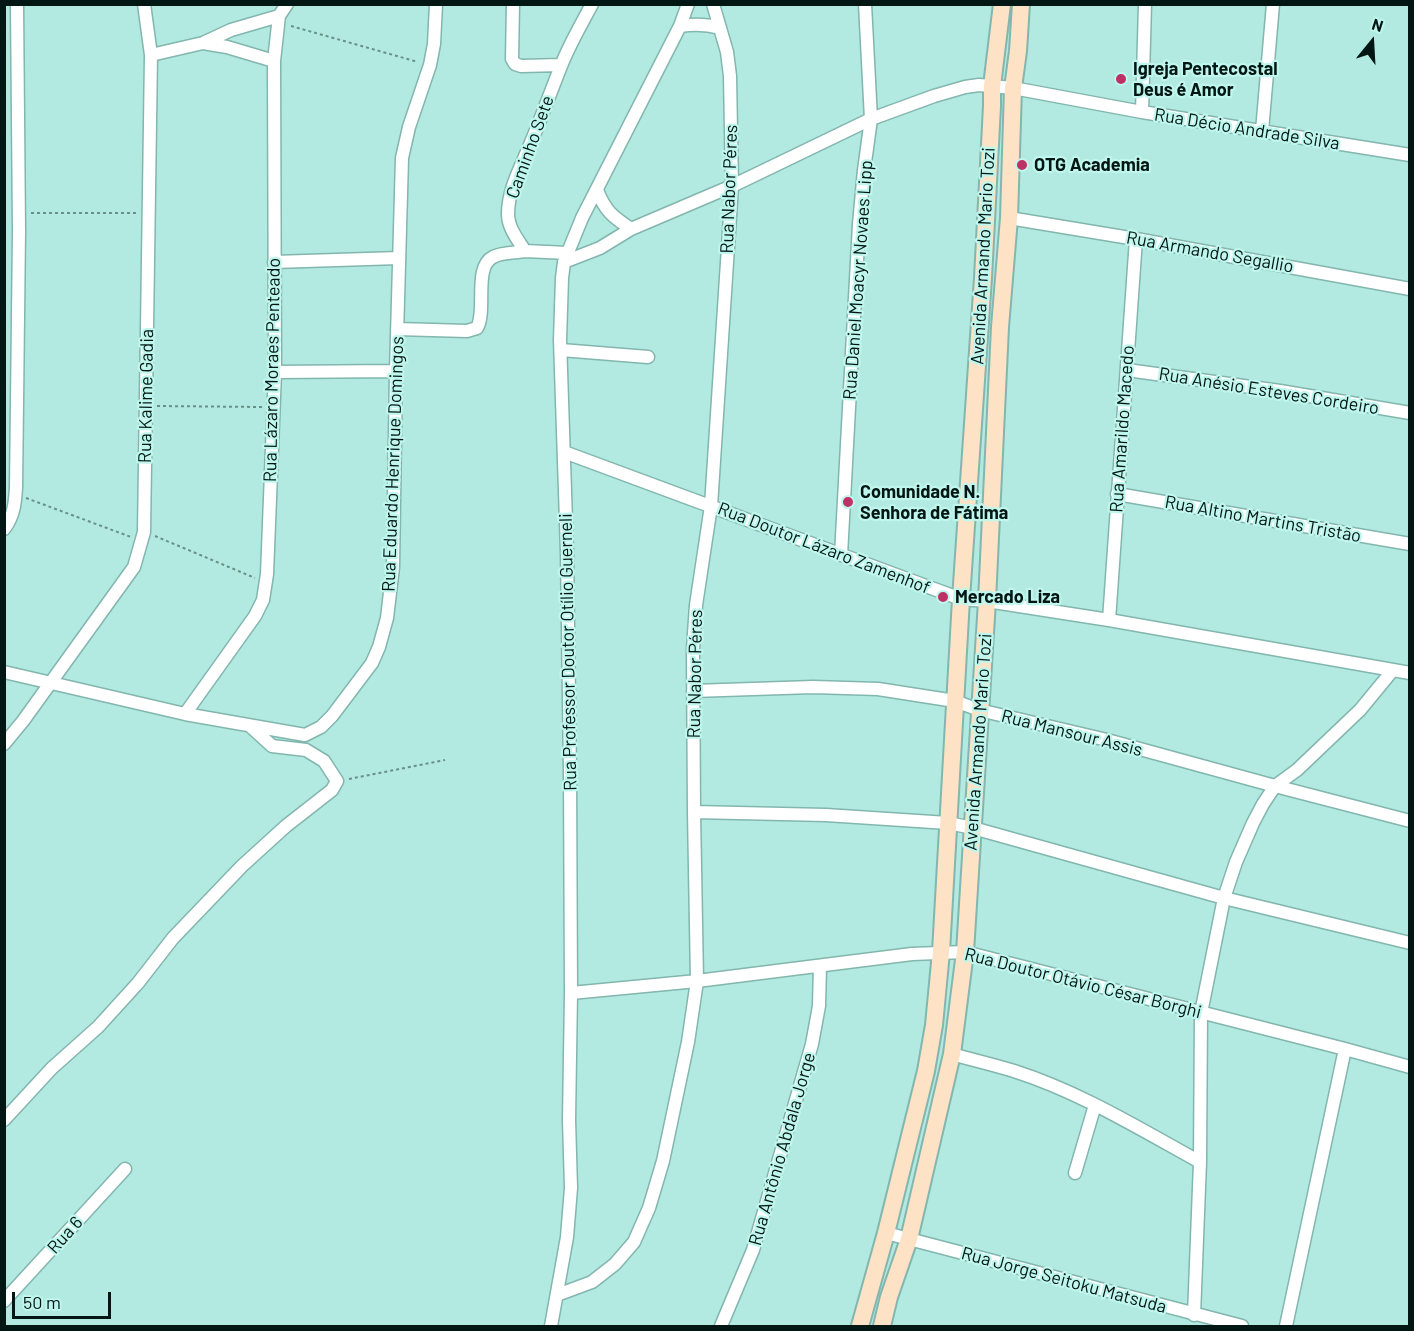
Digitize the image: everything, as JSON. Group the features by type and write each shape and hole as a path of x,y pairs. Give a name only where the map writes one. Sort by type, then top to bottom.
{"street":[{"path":"4,529 11,520 16,494 19,213 17,4"},
{"name":"Rua Kalime Gadia","path":"4,744 51,684 134,567 143,536 151,54 144,4"},
{"name":"Rua Lázaro Moraes Penteado","path":"185,714 255,616 263,600 266,582 275,372 274,61 278,19 287,4"},
{"name":"Rua Eduardo Henrique Domingos","path":"4,672 185,714 305,735 321,728 372,663 387,618 393,567 402,158 409,127 430,65 434,44 436,4"},
{"path":"513,4 512,59 515,64 521,66 561,64"},
{"name":"Caminho Sete","path":"525,251 513,232 508,218 511,194 561,64 592,4"},
{"name":"Rua Professor Doutor Otílio Guerneli","path":"550,1326 567,1237 571,1188 569,1120 570,727 560,340 566,257 582,218 680,26 688,4"},
{"name":"Rua Nabor Péres","path":"557,1295 592,1282 615,1264 638,1234 649,1208 663,1161 688,1042 697,981 693,692 696,605 711,506 732,186 730,76 727,52 713,4"},
{"name":"Rua Daniel Moacyr Novaes Lipp","path":"841,555 860,213 871,119 865,4"},
{"name":"Avenida Armando Mario Tozi","path":"860,1326 886,1233 926,1071 934,1025 941,952 961,599 983,278 992,86 1002,4"},
{"name":"Avenida Armando Mario Tozi","path":"882,1326 889,1297 909,1239 952,1054 964,952 987,601 1000,327 1010,218 1013,88 1021,4"},
{"path":"1142,112 1145,4"},
{"path":"1262,131 1273,4"},
{"path":"151,54 203,44 231,30 278,19"},
{"path":"680,26 700,24 720,28"},
{"path":"203,44 227,47 274,61"},
{"path":"397,329 467,331 477,328 481,317 484,269 488,261 495,256 525,251 566,257 600,248 631,229 732,186 871,119 965,87 992,86"},
{"name":"Rua Décio Andrade Silva","path":"992,86 1410,155"},
{"path":"597,190 607,210 614,218 631,229"},
{"name":"Rua Armando Segallio","path":"1010,218 1136,238 1410,289"},
{"name":"Rua Amarildo Macedo","path":"1109,620 1136,238"},
{"path":"274,262 399,258"},
{"path":"561,350 648,357"},
{"name":"Rua Anésio Esteves Cordeiro","path":"1127,370 1280,391 1410,413"},
{"path":"275,372 396,371"},
{"name":"Rua Doutor Lázaro Zamenhof","path":"564,452 961,599 1109,620 1410,673"},
{"name":"Rua Altino Martins Tristão","path":"1117,494 1410,544"},
{"path":"1194,1315 1200,1162 1201,1013 1224,898 1253,823 1275,786 1297,770 1360,710 1393,670"},
{"name":"Rua Mansour Assis","path":"693,692 824,687 878,689 955,701 979,710 1107,740 1410,821"},
{"path":"4,1120 52,1068 98,1027 138,983 173,938 242,866 286,826 332,790 338,781 324,761 306,750 272,746 249,725"},
{"path":"694,812 826,815 948,823 1224,898 1410,943"},
{"name":"Rua Doutor Otávio César Borghi","path":"571,993 697,981 891,956 964,952 1410,1067"},
{"name":"Rua Antônio Abdala Jorge","path":"721,1326 753,1250 809,1055 819,1006 820,966"},
{"path":"1286,1326 1345,1049"},
{"path":"952,1054 1015,1071 1060,1089 1095,1105 1200,1162"},
{"path":"1075,1173 1095,1105"},
{"name":"Rua 6","path":"4,1300 125,1169"},
{"name":"Rua Jorge Seitoku Matsuda","path":"886,1233 1242,1326"}],"path":[{"path":"278,19 430,65"},
{"path":"19,213 148,213"},
{"path":"146,406 274,407"},
{"path":"16,494 143,536 266,582"},
{"path":"338,781 445,760"}],"place":[{"name":"Igreja Pentecostal Deus é Amor","path":"1121,79"},
{"name":"OTG Academia","path":"1022,165"},
{"name":"Comunidade N. Senhora de Fátima","path":"848,502"},
{"name":"Mercado Liza","path":"943,597"}]}
